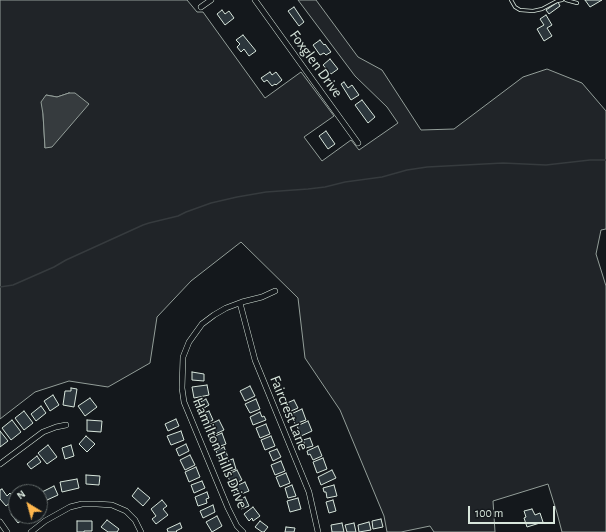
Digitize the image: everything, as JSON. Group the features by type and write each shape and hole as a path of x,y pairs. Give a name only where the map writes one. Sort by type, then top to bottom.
{"street":[{"path":"201,7 211,0"},
{"name":"Foxglen Drive","path":"255,0 358,143"},
{"name":"Hamilton Hills Drive","path":"243,532 237,526 228,508 184,402 181,379 182,358 189,342 202,324 214,315 226,308 262,297 275,291"},
{"name":"Faircrest Lane","path":"240,303 255,360 309,492 318,532"},
{"path":"0,464 43,432 66,425"},
{"path":"31,532 45,521 70,507 82,504 112,505 126,511 135,520 141,532"},
{"path":"0,522 7,532"}],"lane":[{"path":"511,0 515,7 520,10 533,11 542,9 562,0"},
{"path":"566,0 577,3"}],"shaded area":[{"path":"0,0 187,0 197,12 203,12 265,98 301,72 334,116 304,137 322,161 351,140 359,150 398,123 387,107 355,76 298,0 316,0 358,57 382,70 421,130 454,129 523,77 547,69 582,83 606,111 606,229 601,230 596,254 606,286 606,532 562,532 548,484 493,501 495,532 434,532 430,526 401,532 387,532 384,516 340,410 305,358 298,298 241,242 191,281 157,317 150,363 108,387 69,381 35,392 0,419","holes":["69,93 45,148 43,114 46,95 57,97"]},
{"path":"69,93 75,93 89,104 52,147 45,148 41,102 46,95 57,97"}],"building":[{"path":"585,0 602,0 590,7"},
{"path":"558,2 560,6 549,14 546,10"},
{"path":"294,7 304,22 299,26 288,11"},
{"path":"222,10 225,14 229,11 234,18 225,25 217,14"},
{"path":"546,15 552,25 547,28 552,36 544,41 537,29 544,25 540,19"},
{"path":"243,35 256,51 249,56 244,49 241,52 237,47 240,44 236,40"},
{"path":"320,40 331,52 326,55 324,53 320,55 313,45"},
{"path":"330,59 338,69 331,74 323,65"},
{"path":"270,72 272,75 276,72 282,80 276,85 275,84 272,86 267,80 264,82 261,78"},
{"path":"344,82 348,88 352,85 359,95 351,100 341,84"},
{"path":"362,100 375,117 368,123 355,105"},
{"path":"326,131 335,144 328,149 319,136"},
{"path":"192,372 204,374 204,381 192,380"},
{"path":"207,385 209,395 194,398 192,387"},
{"path":"250,386 255,396 245,401 240,391"},
{"path":"71,388 77,389 74,407 63,405 65,391 71,391"},
{"path":"53,395 59,405 50,411 44,401"},
{"path":"90,398 97,407 85,416 78,406"},
{"path":"206,399 209,405 199,411 195,405"},
{"path":"256,399 260,409 250,413 245,404"},
{"path":"294,400 298,408 291,411 287,403"},
{"path":"41,406 46,413 36,421 31,414"},
{"path":"302,409 306,420 295,424 291,414"},
{"path":"24,411 33,423 24,430 15,418"},
{"path":"209,411 213,420 205,424 201,414"},
{"path":"260,412 262,417 264,416 266,420 253,425 250,417"},
{"path":"176,419 179,426 168,431 165,424"},
{"path":"12,420 21,432 11,440 2,428"},
{"path":"87,420 102,421 101,432 87,431"},
{"path":"219,420 224,430 211,436 206,426"},
{"path":"308,421 312,431 301,436 297,426"},
{"path":"266,424 270,434 260,438 256,428"},
{"path":"0,431 8,441 0,447"},
{"path":"181,431 184,440 171,445 167,436"},
{"path":"222,433 226,444 215,448 211,438"},
{"path":"86,436 95,444 87,452 79,444"},
{"path":"271,436 275,446 265,450 261,440"},
{"path":"310,438 313,446 306,448 303,440"},
{"path":"186,444 189,451 179,456 176,449"},
{"path":"48,445 57,457 47,464 38,453"},
{"path":"71,445 74,456 65,459 62,448"},
{"path":"318,446 322,456 313,460 310,454 308,455 307,451"},
{"path":"224,447 228,457 220,460 216,451"},
{"path":"277,449 281,457 273,461 269,452"},
{"path":"190,455 195,465 185,470 180,460"},
{"path":"37,456 41,462 31,469 27,464"},
{"path":"323,458 327,469 317,473 313,462"},
{"path":"233,459 236,469 226,472 222,462"},
{"path":"281,461 285,471 275,475 271,465"},
{"path":"196,467 200,477 189,482 185,472"},
{"path":"237,470 242,480 232,485 227,475"},
{"path":"332,470 336,478 321,485 318,477"},
{"path":"286,473 290,483 280,487 276,477"},
{"path":"86,475 100,476 99,485 86,484"},
{"path":"77,479 79,488 62,492 60,482"},
{"path":"202,481 205,488 194,493 191,485"},
{"path":"245,482 249,491 236,496 232,488"},
{"path":"292,485 296,496 288,498 285,488"},
{"path":"334,485 337,496 327,498 326,492 324,492 323,488"},
{"path":"54,486 58,495 48,500 48,489"},
{"path":"138,488 150,498 143,506 132,496"},
{"path":"2,489 7,496 8,495 8,504 6,506 0,499 0,490"},
{"path":"207,492 209,498 206,499 207,503 198,506 195,497"},
{"path":"245,497 249,506 241,509 238,501"},
{"path":"298,498 301,509 290,512 287,501"},
{"path":"162,500 167,506 163,509 168,515 156,524 152,519 156,516 151,509"},
{"path":"333,500 336,511 329,513 326,502"},
{"path":"213,505 215,512 203,518 200,511"},
{"path":"253,507 260,516 253,521 252,518 249,521 244,514"},
{"path":"532,509 535,515 540,513 543,522 527,527 524,518 526,517 524,511"},
{"path":"217,516 222,526 212,532 206,522"},
{"path":"381,519 383,527 373,529 372,521"},
{"path":"107,520 119,529 117,532 108,532 101,527"},
{"path":"77,521 92,521 92,531 77,532"},
{"path":"260,521 268,527 264,532 255,527"},
{"path":"369,522 371,530 359,532 358,525"},
{"path":"180,523 182,528 176,531 177,532 168,532 167,529"},
{"path":"342,523 344,532 332,532 331,525"},
{"path":"354,523 356,532 347,532 345,525"},
{"path":"286,527 295,528 294,532 285,532"}],"waterway":[{"path":"0,287 13,285 143,225 178,216 211,203 237,197 266,192 325,187 427,167 503,163 546,165 590,160 606,160"}]}
